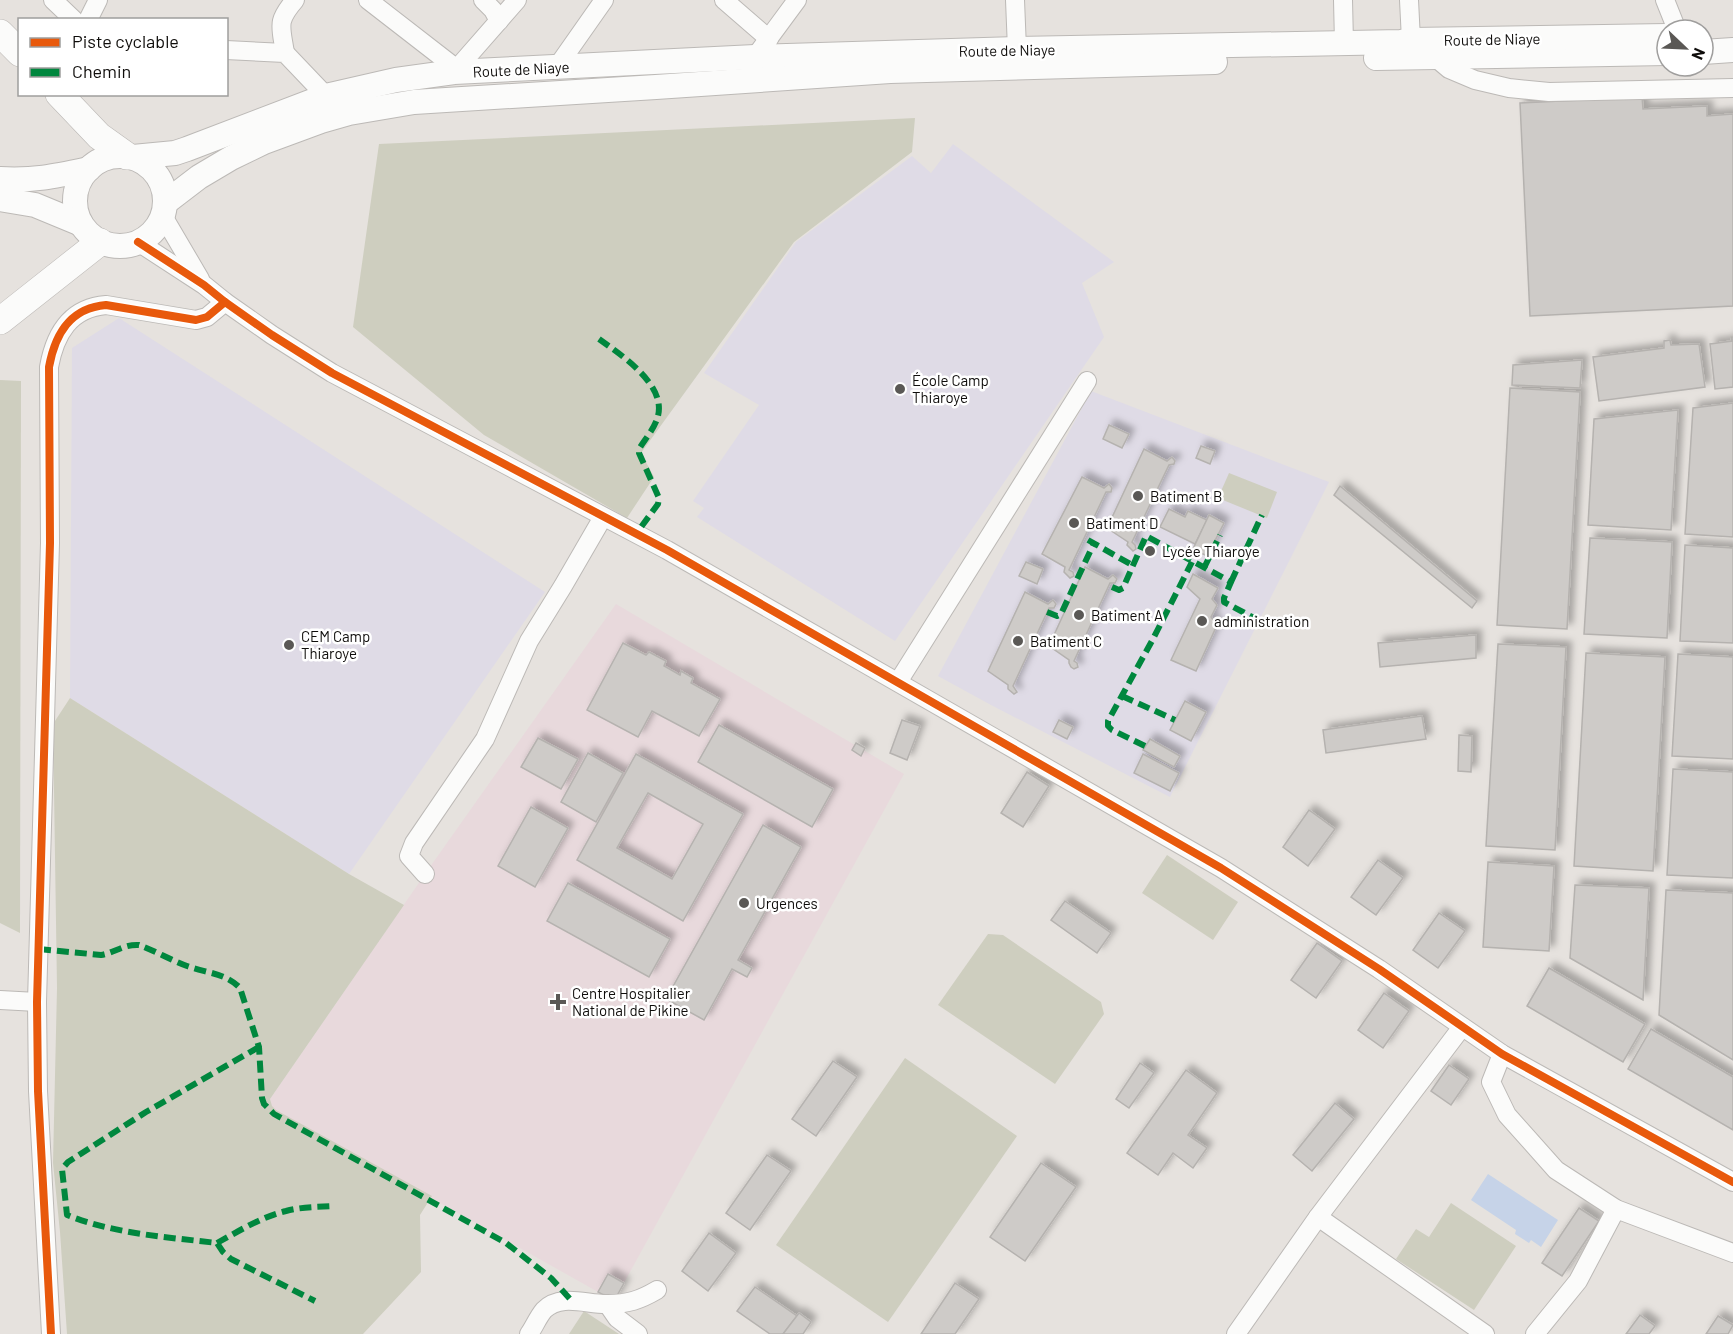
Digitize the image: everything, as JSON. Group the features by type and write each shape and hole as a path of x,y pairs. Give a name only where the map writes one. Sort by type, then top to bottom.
{"highway":[{"path":"0,33 18,51"},
{"path":"61,96 99,136 130,157"},
{"path":"0,321 91,233"}],"main road":[{"name":"Route de Niaye","path":"341,100 434,100 890,70 1343,50 1411,40 1655,36"},
{"path":"1715,36 1733,36"},
{"name":"Route de Niaye","path":"341,100 396,80 455,70 557,67 762,48 1343,50 1436,58 1655,53"},
{"path":"1715,51 1733,50"},
{"path":"91,233 76,210 75,195 80,181 100,160 113,156 130,157 175,153 341,100"},
{"path":"164,209 199,177 240,154 295,130 341,100"},
{"path":"0,199 35,205 119,246 138,242 149,236 157,227 164,209 164,191 153,170 144,162 130,157"},
{"path":"0,178 45,179 89,169"}],"street":[{"path":"53,0 72,18"},
{"path":"89,18 98,0"},
{"path":"285,53 281,21 284,13 295,0"},
{"path":"368,0 455,70 517,0"},
{"path":"483,0 493,10 499,21"},
{"path":"557,67 604,0"},
{"path":"724,0 762,48 797,0"},
{"path":"1016,0 1017,49"},
{"path":"1343,0 1343,50"},
{"path":"1409,0 1411,40"},
{"path":"1665,0 1672,18"},
{"path":"228,50 285,53 341,100"},
{"path":"1436,58 1449,69 1475,80 1509,88 1549,92 1733,88"},
{"path":"164,209 204,285"},
{"path":"138,242 204,285 294,350 332,373 667,550 1221,868 1379,969 1502,1054 1733,1182"},
{"path":"51,1334 38,1091 37,1002 50,543 49,367 62,330 82,311 94,306 106,305 196,320 207,317 225,302"},
{"path":"898,682 1087,381"},
{"path":"425,874 409,856 414,843 485,739 529,640 603,517"},
{"path":"0,1000 37,1002"},
{"path":"1236,1334 1318,1217 1462,1027"},
{"path":"1502,1054 1491,1082 1507,1116 1556,1170 1616,1209 1733,1253"},
{"path":"1535,1334 1578,1281 1616,1209"},
{"path":"1318,1217 1485,1334"},
{"path":"529,1334 545,1310 555,1304 571,1300 608,1305 639,1300 657,1290"},
{"path":"608,1305 617,1318 638,1334"}],"shaded area":[{"path":"915,118 912,152 794,242 641,453 654,477 627,518 484,435 353,327 379,144"},
{"name":"École Camp Thiaroye","path":"953,144 1114,262 1082,283 1104,337 895,641 697,517 704,508 693,501 759,405 704,373 796,242 912,156 931,173"},
{"name":"CEM Camp Thiaroye","path":"119,318 545,592 349,874 70,698 72,348"},
{"path":"0,380 21,381 20,933 0,923"},
{"name":"Lycée Thiaroye","path":"1091,391 1329,482 1170,797 938,676"},
{"path":"1229,473 1277,492 1267,518 1218,498"},
{"name":"Centre Hospitalier National de Pikine","path":"616,604 904,774 614,1301 275,1110 271,1107 270,1099 425,874"},
{"path":"70,698 349,874 404,905 270,1099 276,1110 432,1196 420,1215 421,1272 363,1334 67,1334 53,1163 57,988 53,724"},
{"path":"1167,855 1238,902 1213,940 1142,893"},
{"path":"988,934 1003,935 1101,1002 1104,1014 1055,1084 938,1005"},
{"path":"905,1058 1017,1136 888,1322 776,1245"},
{"path":"1451,1203 1516,1246 1474,1310 1396,1259 1416,1229 1429,1237"},
{"path":"584,1311 619,1334 569,1334"}],"water":[{"path":"1488,1174 1558,1220 1541,1247 1515,1234 1516,1230 1471,1200"}],"building":[{"path":"1642,97 1643,109 1707,106 1707,116 1733,114 1733,306 1530,316 1520,103"},
{"path":"1731,337 1733,337 1733,387 1715,389 1710,344 1732,341"},
{"path":"1670,340 1671,345 1699,344 1705,387 1599,401 1593,357 1664,348 1664,341"},
{"path":"1582,360 1580,388 1512,385 1513,365"},
{"path":"1510,388 1580,392 1567,629 1497,625"},
{"path":"1733,403 1733,537 1685,534 1693,408"},
{"path":"1678,410 1671,530 1588,525 1594,419"},
{"path":"1109,425 1129,434 1122,448 1103,439"},
{"path":"1201,446 1215,451 1210,464 1196,458"},
{"name":"Batiment B","path":"1144,449 1167,461 1172,457 1175,461 1174,464 1169,465 1132,542 1136,549 1133,551 1127,545 1128,542 1107,528"},
{"name":"Batiment D","path":"1082,477 1104,488 1109,484 1112,488 1111,492 1106,492 1069,570 1074,576 1070,578 1064,572 1065,567 1042,554"},
{"path":"1340,486 1477,601 1472,608 1334,495"},
{"path":"1169,509 1185,517 1188,511 1207,520 1195,544 1160,527"},
{"path":"1209,515 1224,523 1207,556 1193,549"},
{"path":"1590,538 1672,542 1667,638 1584,634"},
{"path":"1685,545 1733,548 1733,643 1680,641"},
{"path":"1026,562 1043,569 1037,584 1019,576"},
{"name":"Batiment A","path":"1085,567 1108,579 1113,575 1117,579 1115,583 1110,583 1074,661 1078,667 1074,669 1069,660 1049,646"},
{"name":"administration","path":"1193,574 1218,588 1212,599 1217,605 1211,617 1217,625 1196,671 1171,660 1200,599 1187,587"},
{"name":"Batiment C","path":"1025,592 1048,604 1053,600 1056,604 1054,608 1049,608 1013,686 1017,692 1014,694 1008,689 1008,685 988,671"},
{"path":"1476,635 1476,658 1380,667 1378,643"},
{"path":"623,643 646,655 649,652 666,661 664,666 680,675 681,671 693,678 691,683 720,699 699,736 652,711 638,737 587,710"},
{"path":"1498,644 1566,647 1555,850 1486,846"},
{"path":"1586,653 1665,657 1653,871 1574,866"},
{"path":"1678,654 1733,657 1733,759 1672,756"},
{"path":"1185,701 1206,712 1191,741 1170,730"},
{"path":"1422,716 1426,739 1326,753 1323,730"},
{"path":"902,720 920,726 907,760 890,753"},
{"path":"1059,720 1073,727 1067,739 1053,732"},
{"path":"719,725 833,789 812,827 698,762"},
{"path":"1459,735 1472,736 1471,772 1458,771"},
{"path":"538,738 578,759 561,789 521,767"},
{"path":"1150,739 1180,756 1174,767 1143,750"},
{"path":"856,743 865,748 861,756 852,750"},
{"path":"588,753 623,773 596,822 561,802"},
{"path":"636,754 743,814 683,921 577,860","holes":["648,793 703,824 672,879 617,848"]},
{"path":"1143,754 1179,773 1170,791 1134,773"},
{"path":"1673,769 1733,772 1733,878 1667,875"},
{"path":"1027,772 1049,786 1023,827 1001,813"},
{"path":"531,807 568,828 535,887 498,866"},
{"path":"1309,810 1335,829 1308,866 1283,847"},
{"name":"Urgences","path":"763,825 801,847 738,960 752,968 747,977 732,969 704,1020 666,999"},
{"path":"1378,860 1403,878 1376,915 1351,897"},
{"path":"1488,862 1554,866 1549,951 1483,947"},
{"path":"568,883 670,939 649,977 547,921"},
{"path":"1575,885 1649,888 1643,1000 1570,958"},
{"path":"1666,890 1733,893 1733,1060 1659,1015"},
{"path":"1065,901 1111,933 1097,953 1051,920"},
{"path":"1439,913 1465,931 1438,968 1413,950"},
{"path":"1317,943 1342,961 1316,998 1291,980"},
{"path":"1549,968 1645,1024 1623,1062 1527,1006"},
{"path":"1384,993 1409,1011 1383,1048 1358,1030"},
{"path":"1651,1029 1733,1077 1733,1130 1628,1069"},
{"path":"833,1061 857,1077 816,1136 792,1119"},
{"path":"1140,1063 1154,1073 1129,1108 1116,1099"},
{"path":"1449,1065 1469,1079 1451,1105 1431,1091"},
{"path":"1186,1070 1217,1093 1188,1135 1207,1148 1193,1168 1173,1153 1158,1175 1127,1153"},
{"path":"1335,1103 1354,1119 1312,1171 1293,1155"},
{"path":"767,1155 791,1171 750,1230 726,1213"},
{"path":"1041,1163 1076,1187 1025,1261 990,1237"},
{"path":"1579,1208 1599,1221 1562,1276 1542,1263"},
{"path":"709,1233 736,1253 708,1291 682,1271"},
{"path":"608,1274 624,1283 614,1301 598,1292"},
{"path":"955,1283 979,1299 955,1334 921,1334"},
{"path":"755,1287 797,1316 783,1334 770,1334 737,1311"},
{"path":"799,1313 811,1322 803,1334 783,1334"},
{"path":"1640,1315 1655,1326 1649,1334 1626,1334"},
{"path":"1718,1316 1733,1325 1728,1334 1706,1334"}],"marked path":[{"path":"599,339 640,372 649,382 659,404 657,420 639,449 659,498 658,504 636,534"},
{"path":"1231,582 1262,515"},
{"path":"1204,568 1220,535"},
{"path":"1112,587 1119,590 1123,588 1146,536 1231,582 1224,602 1256,619"},
{"path":"1088,540 1132,565"},
{"path":"1047,612 1057,616 1061,614 1094,543"},
{"path":"1145,746 1112,730 1108,726 1108,721 1192,562"},
{"path":"1122,696 1175,720"},
{"path":"39,949 101,955 139,945 181,964 228,979 240,988 259,1047 262,1098 264,1104 274,1114 506,1243 551,1278 571,1300"},
{"path":"259,1047 146,1112 68,1162 62,1169 67,1215 122,1231 217,1243 231,1259 315,1301"},
{"path":"217,1243 250,1225 277,1214 297,1209 333,1206"}],"cycle path":[{"path":"138,242 204,285 272,335 332,373 667,550 1221,868 1379,969 1502,1054 1733,1182"},
{"path":"51,1334 38,1091 37,1002 50,543 49,367 55,344 66,325 74,317 93,307 106,305 196,320 207,317 225,302"}],"place":[{"name":"École Camp Thiaroye","path":"900,389"},
{"name":"Batiment B","path":"1138,496"},
{"name":"Batiment D","path":"1074,523"},
{"name":"Lycée Thiaroye","path":"1150,551"},
{"name":"Batiment A","path":"1079,615"},
{"name":"administration","path":"1202,621"},
{"name":"Batiment C","path":"1018,641"},
{"name":"CEM Camp Thiaroye","path":"289,645"},
{"name":"Urgences","path":"744,903"},
{"name":"Centre Hospitalier National de Pikine","path":"558,1002"}]}
